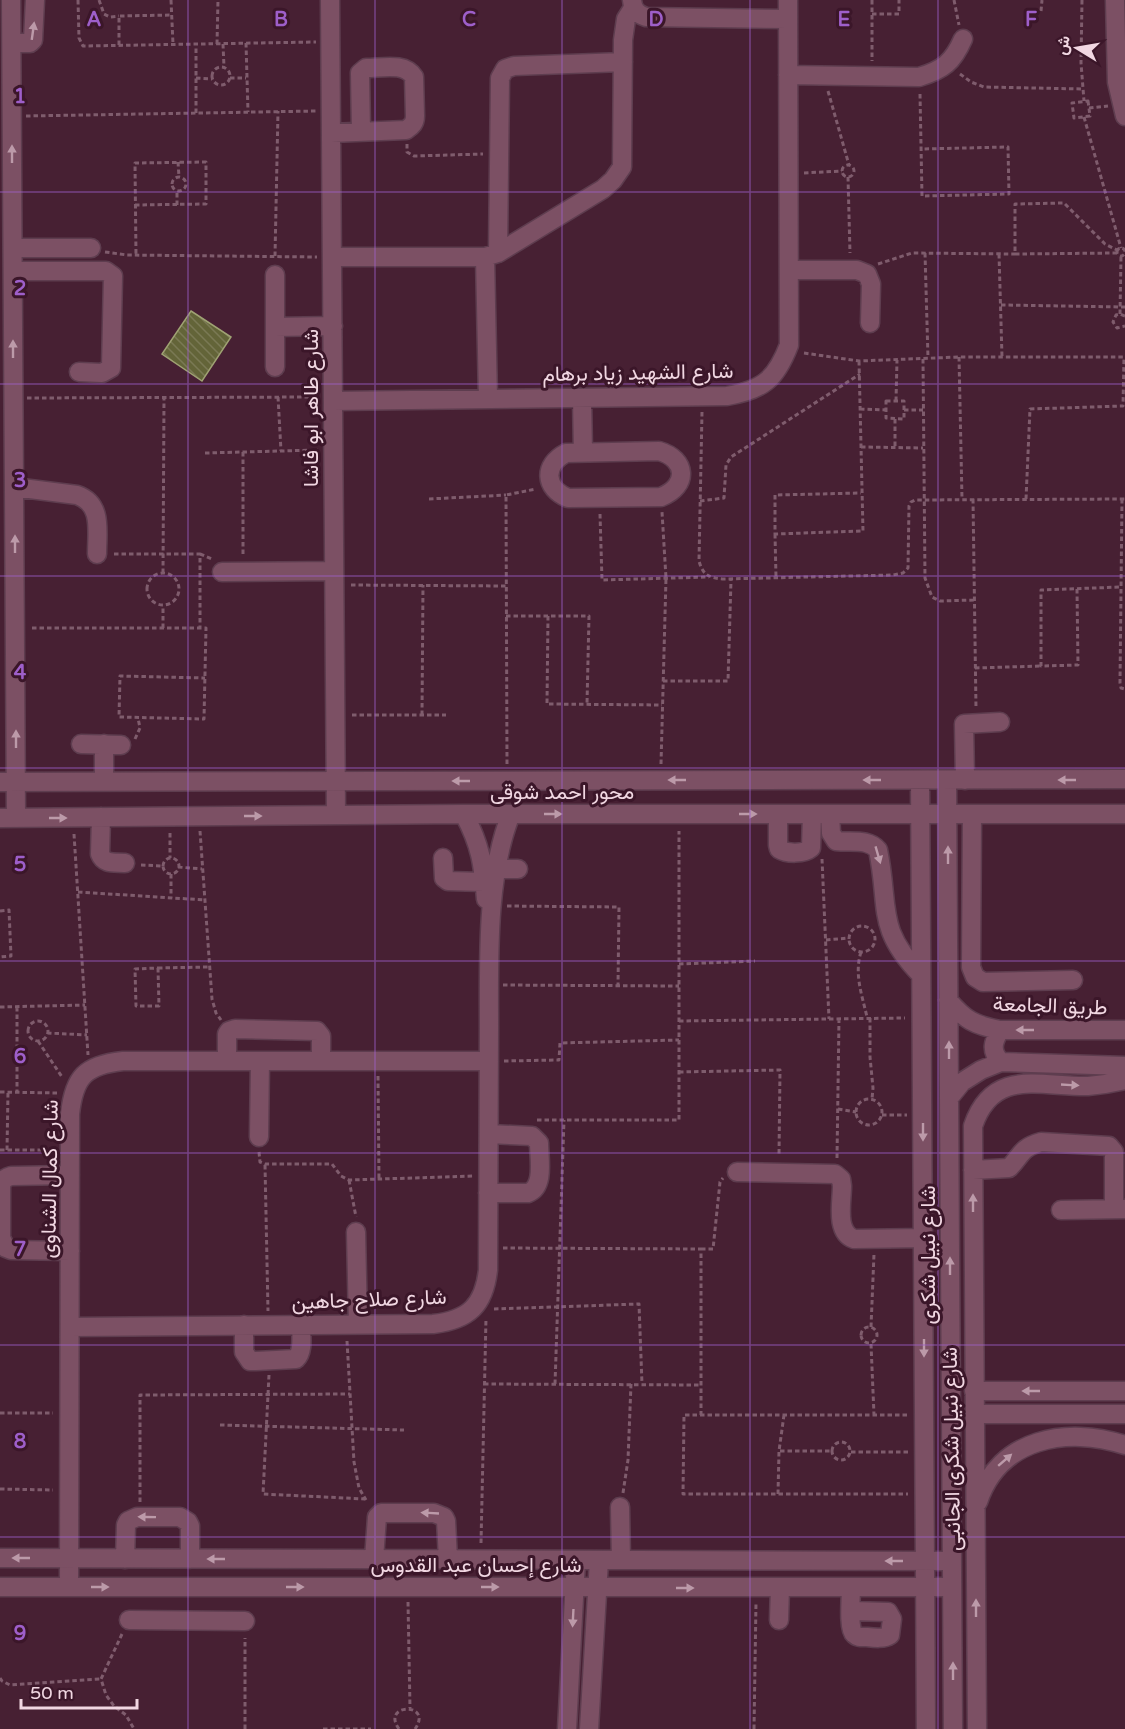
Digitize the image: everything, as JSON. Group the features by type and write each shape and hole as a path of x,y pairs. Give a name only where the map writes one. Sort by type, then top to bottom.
{"street":[{"path":"8,818 15,628 13,271 9,237 12,117 11,0"},
{"path":"12,44 33,40 35,0"},
{"name":"شارع طاهر ابو فاشا","path":"330,0 336,815"},
{"name":"شارع الشهيد زياد برهام","path":"333,399 702,396 748,393 767,382 781,366 789,345 788,0"},
{"path":"1115,0 1117,82 1125,116"},
{"path":"633,4 636,12 646,17 788,19"},
{"path":"332,257 492,255 603,189 622,167 624,27 633,4"},
{"path":"788,75 919,77 934,73 947,64 957,53 963,39"},
{"path":"488,399 492,255 499,153 500,78 505,69 514,66 622,62"},
{"path":"331,133 361,132 406,130 415,122 414,77 411,72 401,68 366,68 360,74 361,132"},
{"path":"9,237 91,248"},
{"path":"789,270 857,271 867,274 871,284 870,323"},
{"path":"13,271 111,273 113,281 111,368 102,373 79,372"},
{"path":"274,367 275,275"},
{"path":"275,327 333,326"},
{"path":"582,398 583,453"},
{"path":"659,451 670,454 678,462 681,472 679,484 672,493 662,497 568,498 558,494 552,486 549,476 551,466 557,458 566,453 659,451"},
{"path":"14,487 86,498 96,512 97,554"},
{"path":"222,572 334,578"},
{"path":"976,723 1000,722"},
{"name":"شارع نبيل شكرى","path":"953,1729 947,814 956,780 962,729 964,724 976,723"},
{"path":"81,744 113,745 104,782"},
{"name":"شارع نبيل شكرى","path":"920,780 926,1729"},
{"name":"محور احمد شوقى","path":"8,782 1125,780"},
{"name":"محور احمد شوقى","path":"8,818 464,814 1125,814"},
{"name":"شارع صلاح جاهين","path":"464,814 475,835 490,875 493,906 490,940"},
{"name":"شارع صلاح جاهين","path":"70,1327 433,1324 450,1322 466,1315 478,1303 486,1287 488,1248 490,875 511,814"},
{"path":"778,814 779,849 786,852 805,852 812,848 812,814"},
{"path":"830,814 831,833 836,841 867,842 874,844 878,850 885,916 892,938 905,958 921,975"},
{"path":"972,814 971,967 975,977 983,982 1073,980"},
{"path":"101,817 100,854 102,858 106,862 125,863"},
{"path":"443,858 444,878 448,881 518,869"},
{"path":"921,941 948,940"},
{"name":"طريق الجامعة","path":"948,1000 962,1016 979,1026 1000,1030 1125,1030"},
{"path":"227,1061 229,1031 236,1029 317,1031 321,1036 321,1061"},
{"path":"1000,1030 993,1044 993,1051 1001,1062"},
{"path":"89,1071 101,1063 123,1061 489,1061"},
{"path":"259,1137 260,1061"},
{"path":"949,1098 962,1082 981,1070 1001,1062 1125,1066"},
{"name":"شارع كمال الشناوى","path":"69,1587 72,1093 83,1074 89,1071"},
{"name":"شارع نبيل شكرى الجانبى","path":"977,1729 973,1126 982,1105 999,1089 1013,1084 1087,1086 1125,1080"},
{"path":"488,1184 528,1193 533,1191 539,1182 539,1143 532,1136 489,1134"},
{"path":"973,1170 1009,1168 1020,1153 1041,1142 1108,1146 1114,1152 1119,1209 1062,1210"},
{"path":"738,1172 835,1174 841,1179 843,1232 848,1237 854,1239 923,1238"},
{"path":"70,1175 11,1176 5,1178 1,1183 1,1238 6,1248 70,1251"},
{"path":"352,1324 356,1232"},
{"path":"950,1301 974,1300"},
{"path":"244,1325 246,1357 250,1360 290,1361 300,1355 301,1325"},
{"path":"975,1391 1125,1391"},
{"path":"1089,1391 1089,1414"},
{"path":"975,1414 1125,1413"},
{"path":"976,1509 982,1489 994,1470 1010,1455 1029,1445 1049,1439 1071,1438 1093,1439 1125,1445"},
{"path":"620,1507 621,1560"},
{"path":"374,1559 377,1516 386,1512 440,1514 446,1521 448,1559"},
{"path":"125,1558 126,1525 132,1518 180,1517 190,1526 190,1559"},
{"name":"شارع إحسان عبد القدوس","path":"0,1558 952,1561"},
{"path":"567,1729 576,1560"},
{"path":"589,1729 599,1560"},
{"name":"شارع إحسان عبد القدوس","path":"0,1587 952,1587"},
{"path":"189,1587 189,1620"},
{"path":"779,1620 780,1587"},
{"path":"851,1588 851,1611"},
{"path":"129,1620 245,1621"}],"path":[{"path":"78,0 80,43 83,46 331,42"},
{"path":"99,0 104,14 110,17 172,15"},
{"path":"171,0 172,44"},
{"path":"218,0 218,44"},
{"path":"872,0 872,77"},
{"path":"872,14 899,14 899,0"},
{"path":"954,0 963,39"},
{"path":"1041,11 1042,0"},
{"path":"1082,0 1081,63 1084,101"},
{"path":"119,16 119,45"},
{"path":"246,43 248,112"},
{"path":"196,44 196,113"},
{"path":"224,44 224,67 230,74 230,78"},
{"path":"947,64 971,82 984,87 1083,90"},
{"path":"213,79 215,70 224,67"},
{"path":"823,75 849,165 854,171 848,177"},
{"path":"919,77 922,196 1009,194 1008,147 921,149"},
{"path":"196,78 213,79 215,83 224,85 230,78 247,78"},
{"path":"1088,101 1090,116 1084,117 1074,118 1072,103 1088,101"},
{"path":"12,117 331,110"},
{"path":"275,275 278,111"},
{"path":"1084,117 1120,256 1123,307 1120,314 1114,318 1114,325 1121,328 1125,326"},
{"path":"406,130 409,155 499,153"},
{"path":"178,162 179,177"},
{"path":"135,205 206,204 206,162 135,163 135,205 136,255"},
{"path":"842,171 845,165 849,165"},
{"path":"789,173 842,171"},
{"path":"842,171 843,175 848,177"},
{"path":"177,190 183,189 185,183 179,177"},
{"path":"177,205 177,190 172,184 174,179 179,177"},
{"path":"848,177 857,271 888,260 925,253 1015,254 1125,251 1120,256"},
{"path":"1015,254 1015,204 1064,203 1105,244 1118,250"},
{"path":"91,248 136,255 332,257"},
{"path":"925,253 923,410 925,578 932,597 940,601 975,600"},
{"path":"999,254 1002,357"},
{"path":"1001,305 1123,307"},
{"path":"1120,314 1125,316"},
{"path":"789,345 803,353 859,361 959,357 1124,357 1123,406 1030,408 1026,499"},
{"path":"959,357 962,499"},
{"path":"896,401 897,360"},
{"path":"775,534 863,531 859,361"},
{"path":"700,501 724,498 726,465 731,457 860,374"},
{"path":"702,396 699,561 701,570 709,578"},
{"path":"14,399 279,397 333,399"},
{"path":"279,397 281,451"},
{"path":"163,573 164,398"},
{"path":"886,401 896,401 904,401 904,418 886,418 886,401"},
{"path":"860,409 886,410"},
{"path":"904,410 923,410"},
{"path":"895,418 895,447"},
{"path":"861,447 923,448"},
{"path":"206,453 333,449"},
{"path":"243,452 243,572"},
{"path":"429,499 506,495 552,486"},
{"path":"776,577 775,495 861,493"},
{"path":"506,495 507,781"},
{"path":"660,780 666,578 662,497"},
{"path":"600,498 602,580 893,575 903,573 908,568 909,506 915,500 1124,499 1120,683 1121,688 1125,689"},
{"path":"973,499 976,723"},
{"path":"97,554 200,554 200,628"},
{"path":"163,573 174,578 179,589 174,600 163,605 152,600 147,589 152,578 163,573"},
{"path":"334,578 423,585 506,586"},
{"path":"663,681 728,681 731,579"},
{"path":"422,715 423,585"},
{"path":"1041,666 1041,590 1121,587"},
{"path":"975,668 1078,665 1077,589"},
{"path":"163,605 163,628"},
{"path":"507,616 589,616 587,704"},
{"path":"548,616 546,704 662,705"},
{"path":"15,628 206,628 205,678 204,719 119,717 120,676 205,678"},
{"path":"335,715 446,715"},
{"path":"532,1120 679,1120 679,814"},
{"path":"169,817 170,858"},
{"path":"198,817 212,999 216,1013 229,1031"},
{"path":"73,818 89,1071"},
{"path":"812,848 820,854 824,861 829,1019"},
{"path":"170,858 163,866 165,872 171,874"},
{"path":"170,858 176,861 178,867"},
{"path":"125,863 163,866"},
{"path":"171,898 171,874 178,867 202,869"},
{"path":"78,892 205,900"},
{"path":"493,906 619,907 618,986"},
{"path":"0,911 9,910 11,957 0,957"},
{"path":"863,926 872,930 875,940 874,945 861,952 852,947 849,938 853,929 863,926"},
{"path":"826,940 849,938"},
{"path":"861,952 858,977 869,1018 872,1099"},
{"path":"679,964 755,961"},
{"path":"158,968 159,1006 136,1006 135,969 158,968 209,967"},
{"path":"489,985 679,986"},
{"path":"0,1007 85,1005"},
{"path":"17,1007 17,1092"},
{"path":"679,1022 922,1017"},
{"path":"835,1174 838,1149 838,1019"},
{"path":"38,1041 46,1037 47,1029 42,1022 38,1021 30,1025 28,1034 38,1041 72,1093"},
{"path":"47,1033 87,1035"},
{"path":"489,1061 559,1060 560,1043 679,1040"},
{"path":"378,1061 379,1179"},
{"path":"679,1072 780,1071 779,1173"},
{"path":"0,1092 72,1093"},
{"path":"7,1150 8,1092"},
{"path":"856,1112 863,1100 872,1099 879,1103 882,1115"},
{"path":"838,1109 856,1112"},
{"path":"856,1112 859,1120 867,1125 876,1123 882,1115"},
{"path":"882,1115 922,1115"},
{"path":"555,1384 564,1120"},
{"path":"259,1137 259,1160 262,1164 327,1163 337,1168 341,1176 350,1180 379,1179 488,1184"},
{"path":"0,1150 70,1150"},
{"path":"265,1164 268,1325"},
{"path":"488,1248 713,1250 720,1182 723,1177 738,1172"},
{"path":"350,1180 356,1232"},
{"path":"874,1415 871,1344 878,1335 871,1327 871,1288 875,1239"},
{"path":"701,1249 701,1415"},
{"path":"481,1559 486,1309 639,1304 642,1384"},
{"path":"352,1324 350,1394 356,1475 359,1488 377,1516"},
{"path":"871,1327 864,1329 861,1336 864,1342 871,1344"},
{"path":"269,1361 263,1494 365,1499"},
{"path":"484,1384 701,1384"},
{"path":"620,1507 628,1460 631,1384"},
{"path":"140,1517 140,1395 350,1394"},
{"path":"0,1413 70,1413"},
{"path":"925,1415 684,1415 683,1494 925,1494"},
{"path":"778,1494 779,1451 784,1415"},
{"path":"220,1425 404,1430"},
{"path":"840,1442 848,1444 850,1452 847,1459 838,1460 832,1455 832,1451 836,1443 840,1442"},
{"path":"779,1451 832,1451"},
{"path":"850,1452 925,1452"},
{"path":"0,1490 70,1490"},
{"path":"408,1587 410,1708 418,1715 419,1720 415,1729"},
{"path":"754,1729 756,1588"},
{"path":"129,1620 101,1679 106,1695 114,1706 126,1715 134,1729"},
{"path":"245,1621 245,1729"},
{"path":"0,1678 2,1682 10,1685 101,1679"},
{"path":"399,1729 395,1720 397,1715 400,1711 410,1708"},
{"path":"323,1729 371,1729"}],"building":[{"path":"191,311 231,337 202,381 162,354"}]}
